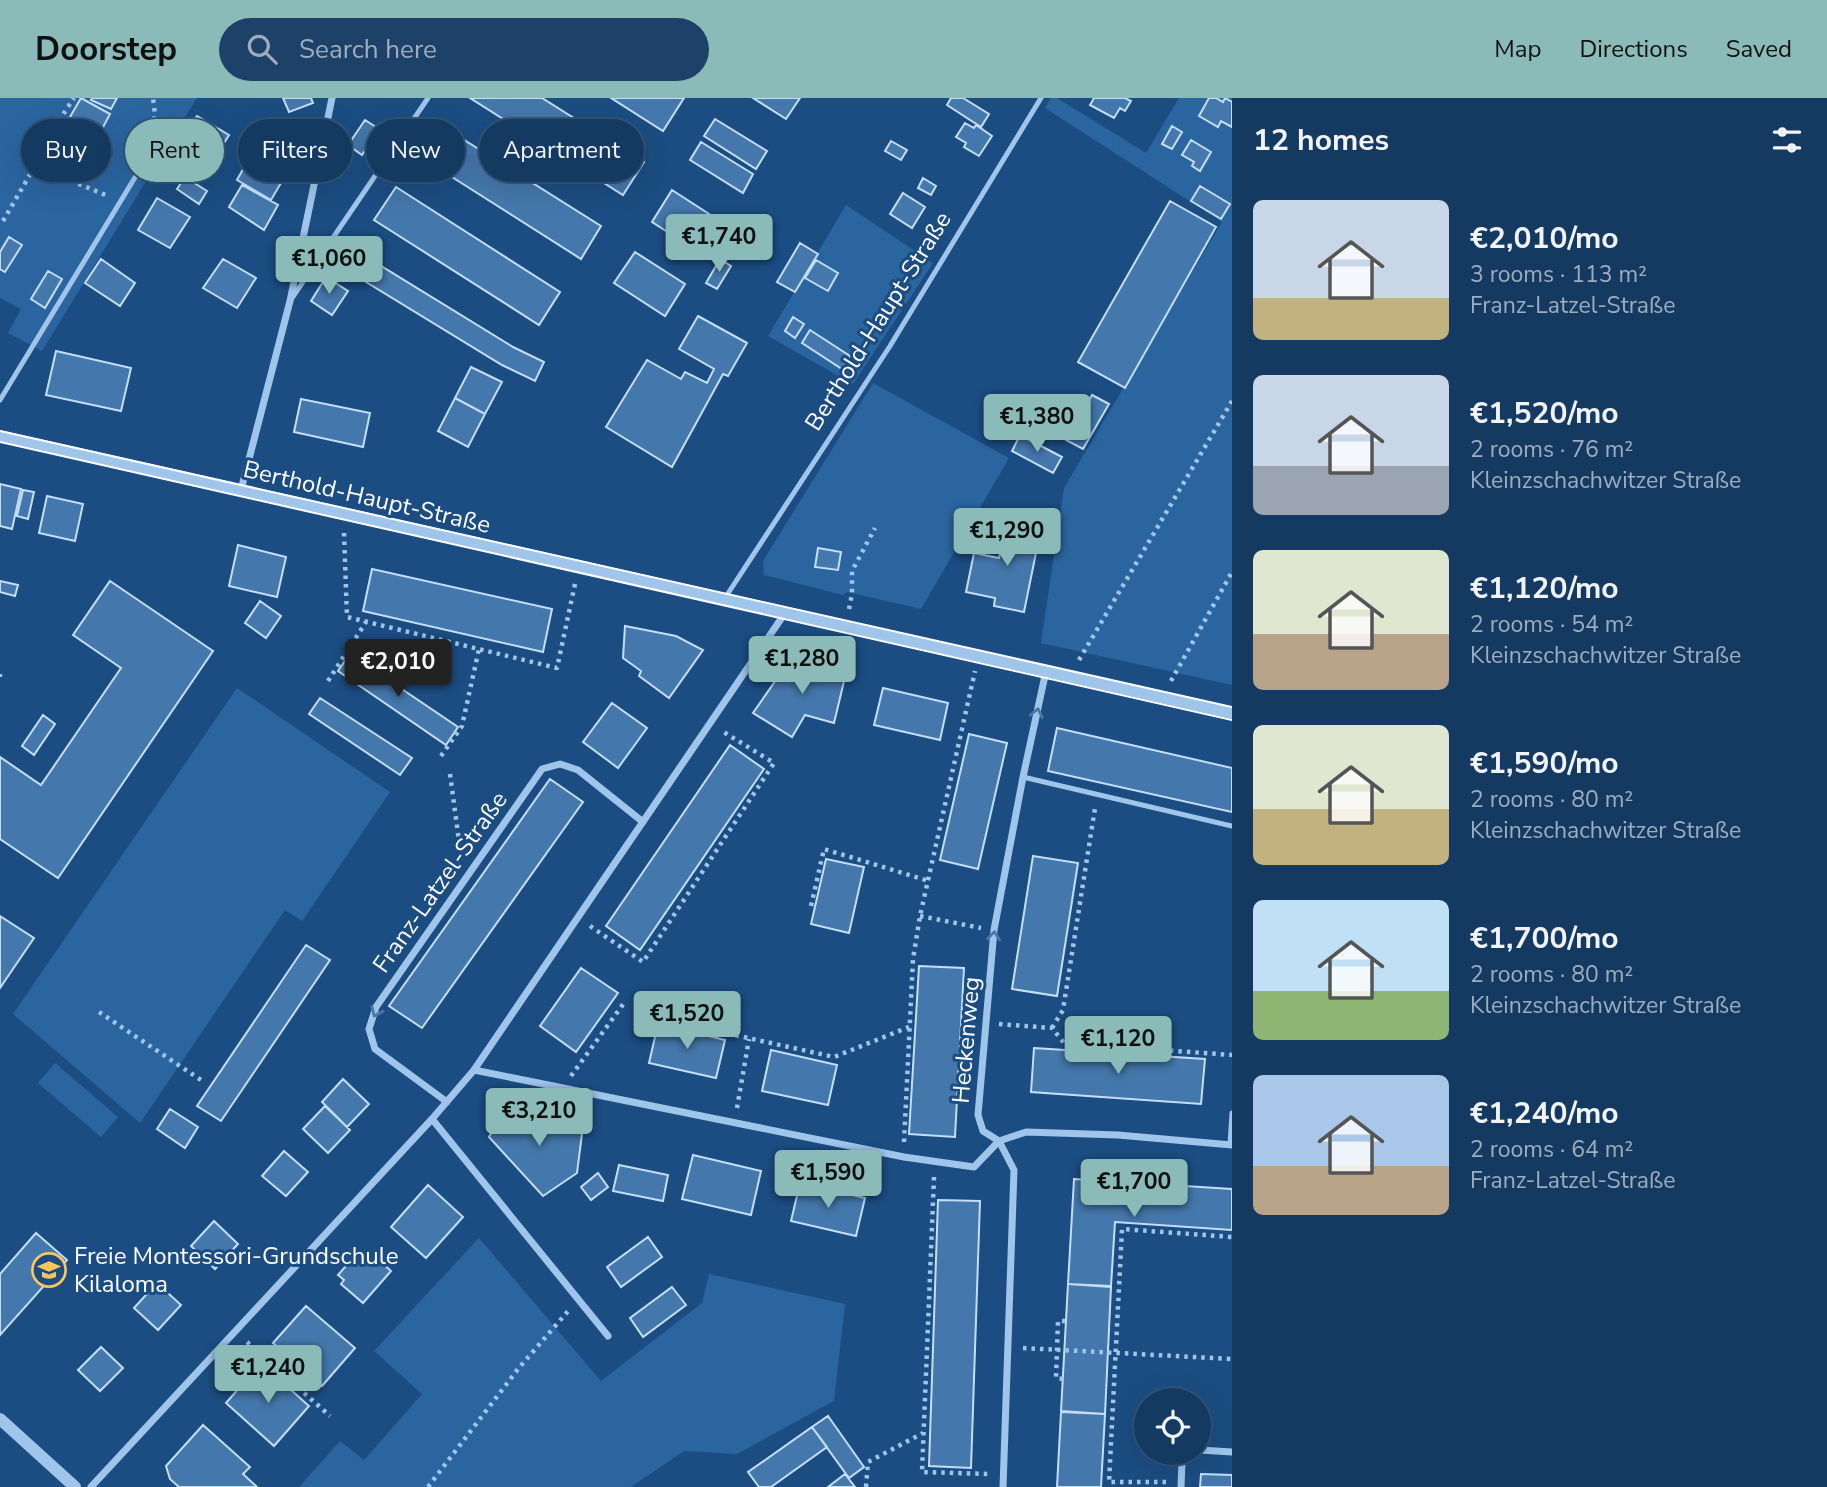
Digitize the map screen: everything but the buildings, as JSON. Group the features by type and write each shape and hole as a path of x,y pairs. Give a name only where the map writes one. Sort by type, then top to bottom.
{"street":[{"path":"240,490 290,301 332,98"},
{"name":"Berthold-Haupt-Straße","path":"0,436 1232,713"},
{"path":"91,1487 432,1119 474,1070 785,613"},
{"name":"Heckenweg","path":"1003,1487 1014,1171 999,1141 983,1131 978,1115 994,930 1046,671"},
{"name":"Franz-Latzel-Straße","path":"447,1102 375,1049 369,1029 376,1007 481,855 542,769 560,764 578,770 643,822"},
{"path":"474,1070 904,1157 974,1167 999,1141 1026,1132 1118,1135 1231,1145"},
{"path":"432,1119 608,1336"},
{"path":"0,1419 75,1487"},
{"path":"1211,1451 1232,1452"},
{"path":"1181,1485 1182,1465"}],"lane":[{"path":"290,301 428,98"},
{"name":"Berthold-Haupt-Straße","path":"724,599 890,346 1041,98"},
{"path":"0,400 132,182"},
{"path":"1023,777 1232,826"},
{"path":"1231,1145 1232,1113"}],"path":[{"path":"60,119 74,98"},
{"path":"153,98 154,119"},
{"path":"3,221 36,166 121,201"},
{"path":"1069,677 1232,401"},
{"path":"344,513 347,617 557,668 578,566"},
{"path":"844,626 852,594 852,571 874,528"},
{"path":"1175,673 1232,572"},
{"path":"328,681 366,622"},
{"path":"441,756 462,726 479,649"},
{"path":"904,1157 913,959 920,916 978,656"},
{"path":"578,917 643,962 774,763 710,724"},
{"path":"450,774 459,841 481,855"},
{"path":"1052,1028 1063,1010 1097,793"},
{"path":"811,905 824,849 929,881"},
{"path":"920,916 994,930"},
{"path":"562,1088 624,1003"},
{"path":"99,1012 204,1082"},
{"path":"986,1023 1052,1028 1063,1043 1232,1055"},
{"path":"694,1026 834,1057 909,1027"},
{"path":"734,1122 750,1040"},
{"path":"935,1163 922,1472 1004,1474"},
{"path":"1181,1485 1109,1482 1122,1229 1232,1237"},
{"path":"428,1487 518,1369 578,1300"},
{"path":"1063,1379 1056,1378 1058,1321 1066,1321"},
{"path":"235,1332 330,1416"},
{"path":"1009,1348 1232,1359"},
{"path":"866,1487 868,1462 924,1433"}],"shaded area":[{"path":"0,98 197,98 184,119 125,119 125,182 146,182 42,351 8,333 21,309 0,298"},
{"path":"1051,98 1057,98 1146,153 1179,98 1232,98 1232,685 1041,643 1064,488 1222,222 1045,108"},
{"path":"846,205 933,263 853,384 768,336"},
{"path":"873,383 1009,458 921,609 847,592 843,595 764,575 763,561"},
{"path":"237,688 390,792 302,921 285,910 140,1123 13,1014"},
{"path":"55,1063 118,1117 101,1137 38,1083"},
{"path":"479,1238 601,1381 702,1303 709,1274 845,1304 834,1401 737,1454 684,1451 631,1487 299,1487 340,1441 364,1460 422,1394 374,1351"}],"tram line":[{"path":"0,431 1232,707"},
{"path":"0,442 1232,720"}],"place":[{"name":"Freie Montessori-Grundschule Kilaloma","path":"49,1270"}]}
